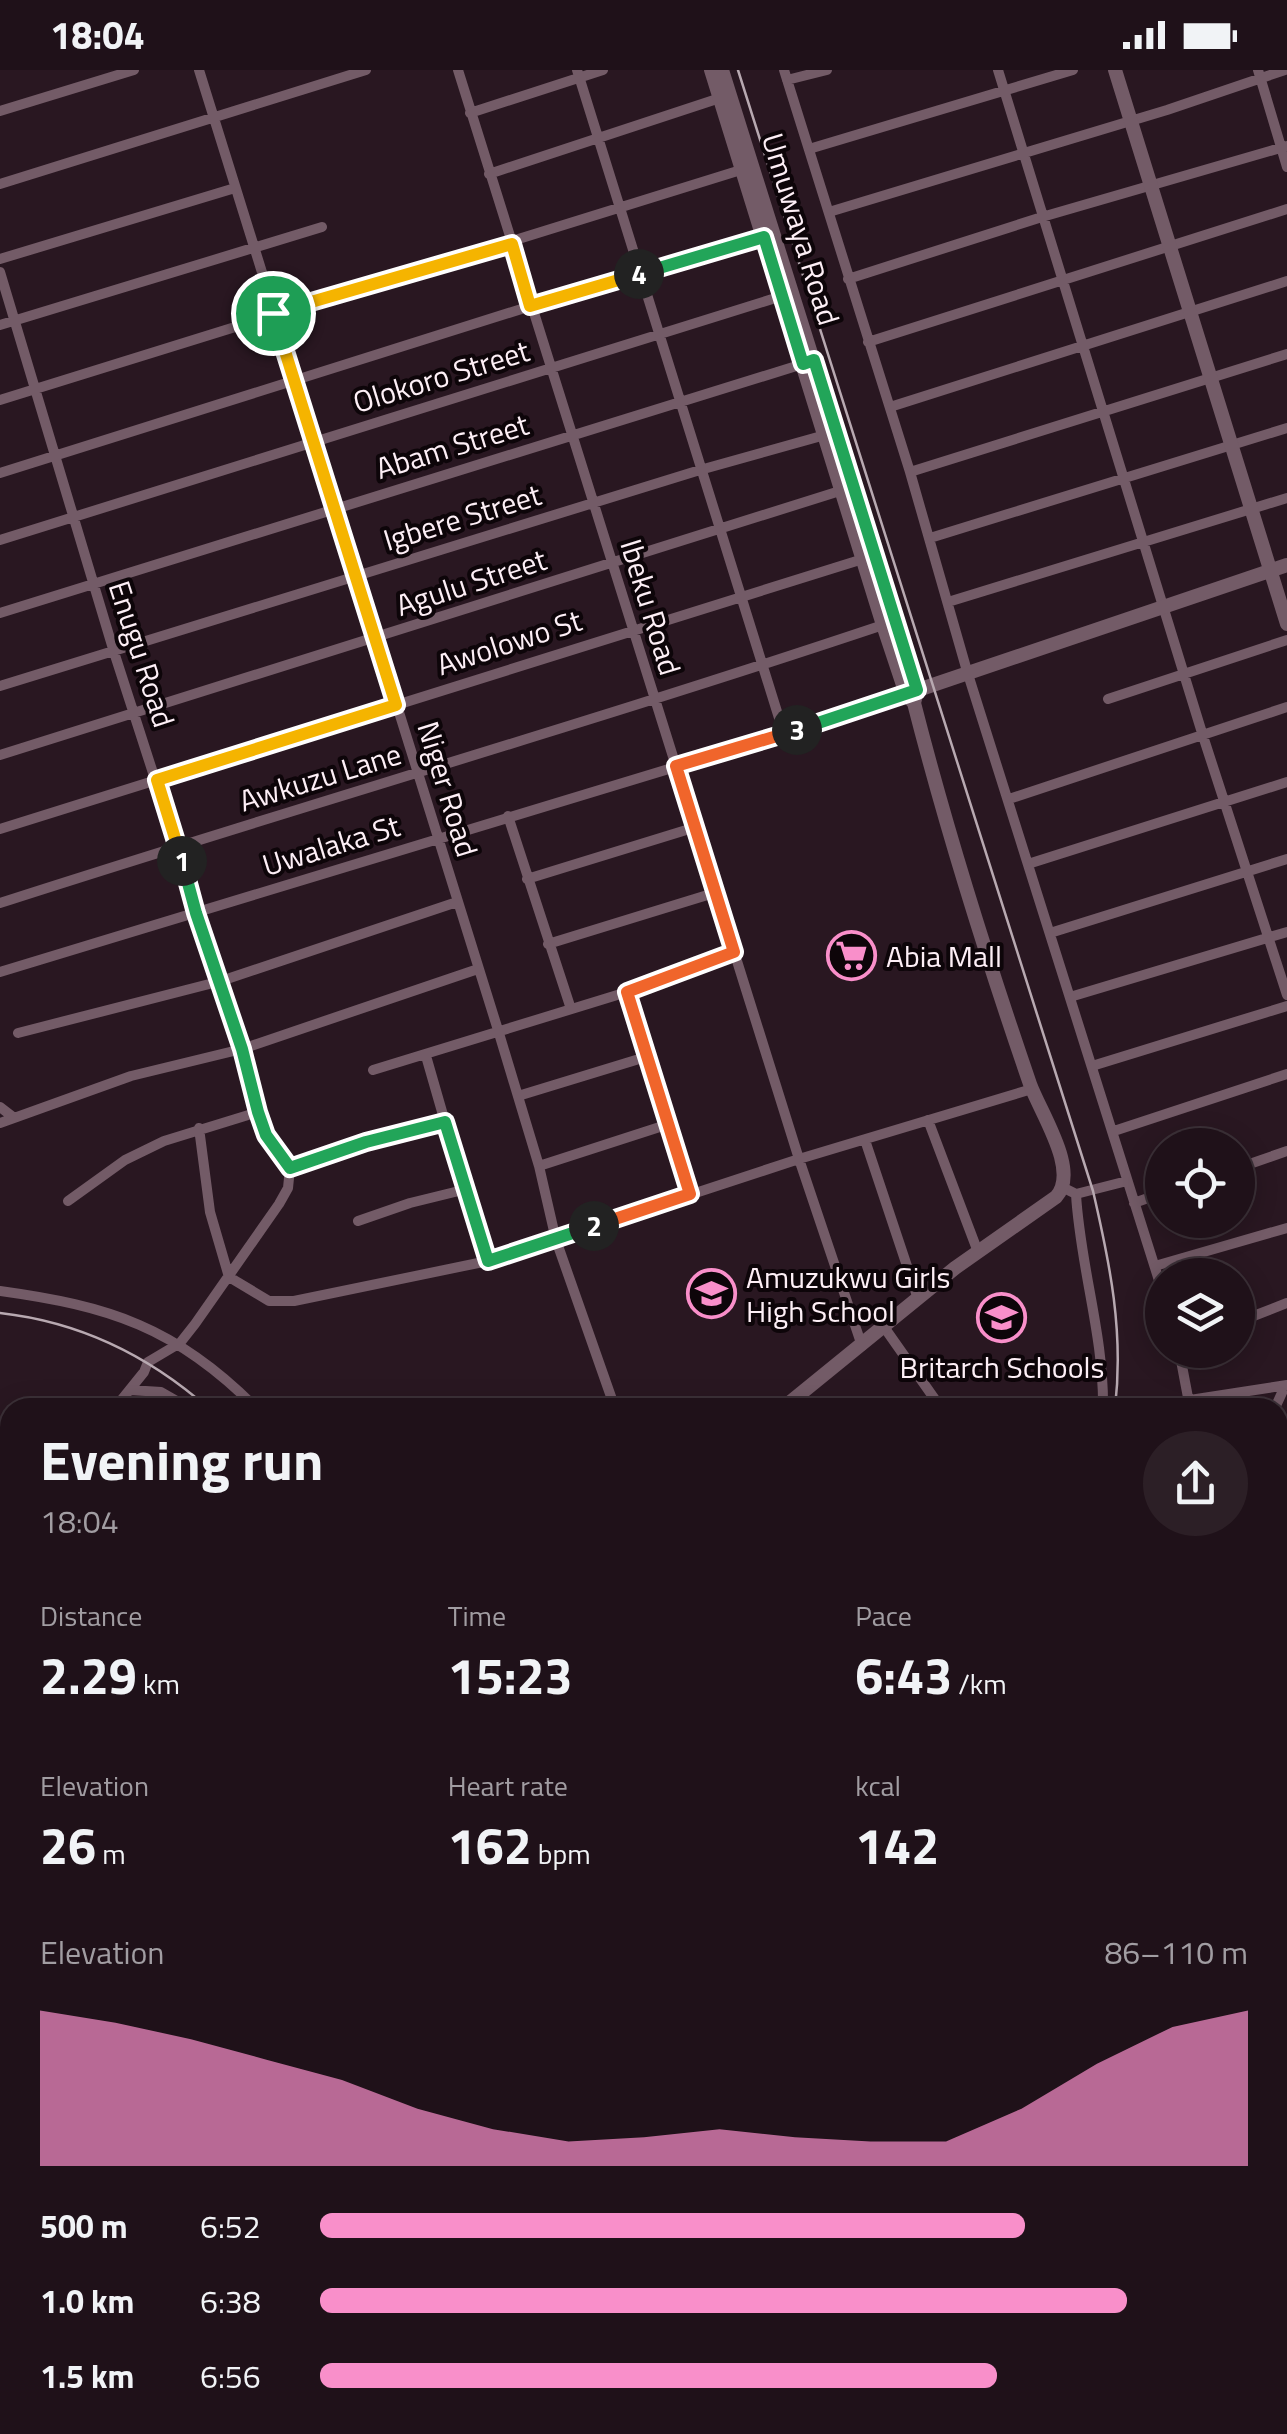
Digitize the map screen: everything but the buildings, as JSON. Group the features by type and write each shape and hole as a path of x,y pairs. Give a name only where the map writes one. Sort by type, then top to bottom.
{"street":[{"path":"0,112 134,70"},
{"name":"Niger Road","path":"198,70 498,1030 539,1166 556,1240 611,1398"},
{"path":"0,184 366,70"},
{"name":"Ibeku Road","path":"458,70 714,893 862,1346"},
{"path":"470,113 578,74 603,70"},
{"name":"Umuwaya Road","path":"712,70 748,168 912,696"},
{"name":"Umuwaya Road","path":"722,70 764,237 808,362 825,435 883,625 912,696"},
{"path":"826,70 786,75 910,472 967,671 1153,1258"},
{"path":"998,70 1287,995"},
{"path":"809,149 1073,70"},
{"path":"1115,70 1287,624"},
{"path":"829,212 1167,110 1260,74 1285,70"},
{"path":"578,74 784,734"},
{"path":"1260,74 1287,166"},
{"path":"489,174 720,98"},
{"path":"848,279 1042,217 1284,147"},
{"path":"0,400 748,168"},
{"path":"0,259 235,188"},
{"path":"868,342 1287,209"},
{"path":"0,325 322,227"},
{"path":"0,473 530,306 764,237"},
{"name":"Enugu Road","path":"0,272 72,518 221,981 258,1112 266,1135 290,1168"},
{"path":"890,407 1287,281"},
{"name":"Olokoro Street","path":"0,540 782,296"},
{"path":"910,472 1287,354"},
{"name":"Abam Street","path":"0,613 808,362"},
{"path":"930,538 1287,428"},
{"name":"Igbere Street","path":"0,686 825,435"},
{"name":"Agulu Street","path":"0,754 843,490"},
{"path":"948,602 1287,498"},
{"name":"Awolowo St","path":"0,829 863,559"},
{"path":"1102,1398 1100,1351 1062,1158 1032,1089 968,896 912,696 967,671 1164,609 1287,565"},
{"name":"Awkuzu Lane","path":"0,903 883,625"},
{"path":"1108,699 1287,640"},
{"name":"Uwalaka St","path":"0,972 912,696"},
{"path":"1008,799 1287,707"},
{"path":"1028,864 1287,782"},
{"path":"508,816 571,1010"},
{"path":"527,879 696,827"},
{"path":"1050,933 1287,859"},
{"path":"548,944 714,893"},
{"path":"18,1033 221,981 458,902"},
{"path":"1070,997 1287,932"},
{"path":"374,1070 627,992 734,952"},
{"path":"0,1123 131,1076 242,1049 478,969"},
{"path":"627,992 690,1194"},
{"path":"1092,1066 1287,1006"},
{"path":"426,1056 488,1261"},
{"path":"518,1096 649,1056"},
{"path":"1114,1131 1287,1074"},
{"path":"199,1128 210,1212 229,1277 269,1301 294,1301 488,1261 799,1159 1032,1089"},
{"path":"0,1106 13,1118"},
{"path":"68,1201 125,1160 199,1128 258,1112"},
{"path":"928,1120 978,1252"},
{"path":"123,1398 148,1362 180,1343 229,1277 280,1204 288,1188 290,1168 366,1142 445,1122"},
{"path":"539,1166 669,1124"},
{"path":"865,1140 918,1299"},
{"path":"1255,1162 1287,1150"},
{"path":"797,1398 978,1252 1034,1214 1070,1191 1127,1181"},
{"path":"358,1221 410,1202 467,1190"},
{"path":"1134,1203 1145,1199"},
{"path":"1184,1258 1287,1228"},
{"path":"0,1291 50,1298 144,1325 180,1343 244,1398"},
{"path":"1255,1315 1287,1302"},
{"path":"884,1327 934,1398"},
{"path":"1183,1368 1189,1398"},
{"path":"1222,1398 1286,1386"},
{"path":"130,1390 161,1392 172,1398"}],"railway":[{"path":"738,70 1093,1191 1110,1272 1116,1325 1116,1398"},
{"path":"0,1313 58,1324 112,1344 196,1398"}],"place":[{"name":"Abia Mall","path":"851,956"},
{"name":"Amuzukwu Girls High School","path":"711,1294"},
{"name":"Britarch Schools","path":"1002,1318"}],"route":[{"path":"764,237 803,364 814,360 917,690 676,766 734,952 627,992 690,1194 488,1261 445,1122 366,1142 290,1168 266,1135 157,780 396,705 273,313 512,244 530,306 764,237"}]}
